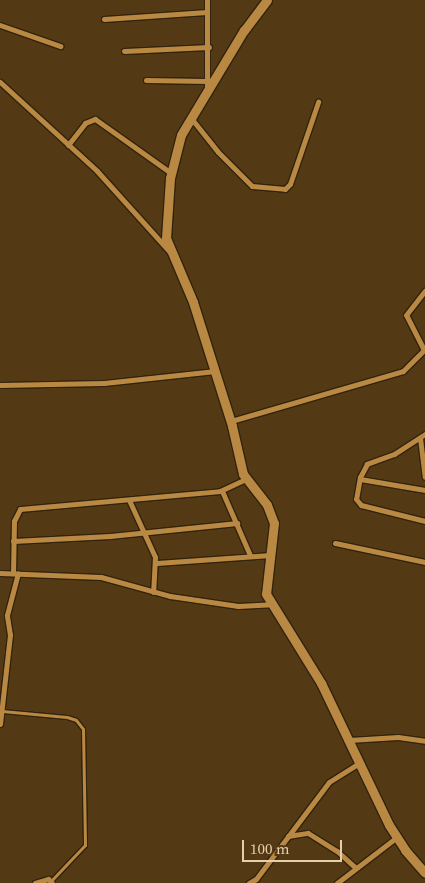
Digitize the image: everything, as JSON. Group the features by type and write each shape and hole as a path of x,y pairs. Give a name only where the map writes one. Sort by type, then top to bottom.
{"street":[{"path":"206,96 209,47 207,0"},
{"path":"267,0 244,30 181,135 171,174 165,226 171,253 193,302 231,421 246,479 272,514 275,532 266,589 272,604 321,683 358,764 397,837 425,873"},
{"path":"104,19 207,12"},
{"path":"0,25 60,46"},
{"path":"124,51 209,47"},
{"path":"146,80 207,81"},
{"path":"0,82 96,171 171,253"},
{"path":"191,118 218,152 252,186 285,189 318,102"},
{"path":"68,145 85,123 95,119 171,174"},
{"path":"231,421 403,371 424,350 406,315 425,291"},
{"path":"0,385 104,382 215,371"},
{"path":"425,434 394,454 368,464 360,479 358,504 425,521"},
{"path":"420,438 425,477"},
{"path":"0,724 10,635 7,615 16,573 13,541 15,516 20,509 222,491 246,479"},
{"path":"360,479 425,490"},
{"path":"222,491 250,555"},
{"path":"129,500 144,531 156,563 153,592"},
{"path":"13,541 237,523"},
{"path":"336,543 425,562"},
{"path":"156,563 271,555"},
{"path":"0,573 101,577 153,592 238,606 272,604"},
{"path":"347,740 398,737 425,741"},
{"path":"249,883 256,879 329,782 358,764"},
{"path":"288,836 308,833 337,851 355,867"},
{"path":"337,883 355,867 397,837"},
{"path":"35,883 52,882"}],"lane":[{"path":"1,711 66,717 76,720 83,729 86,844 52,882"}]}
